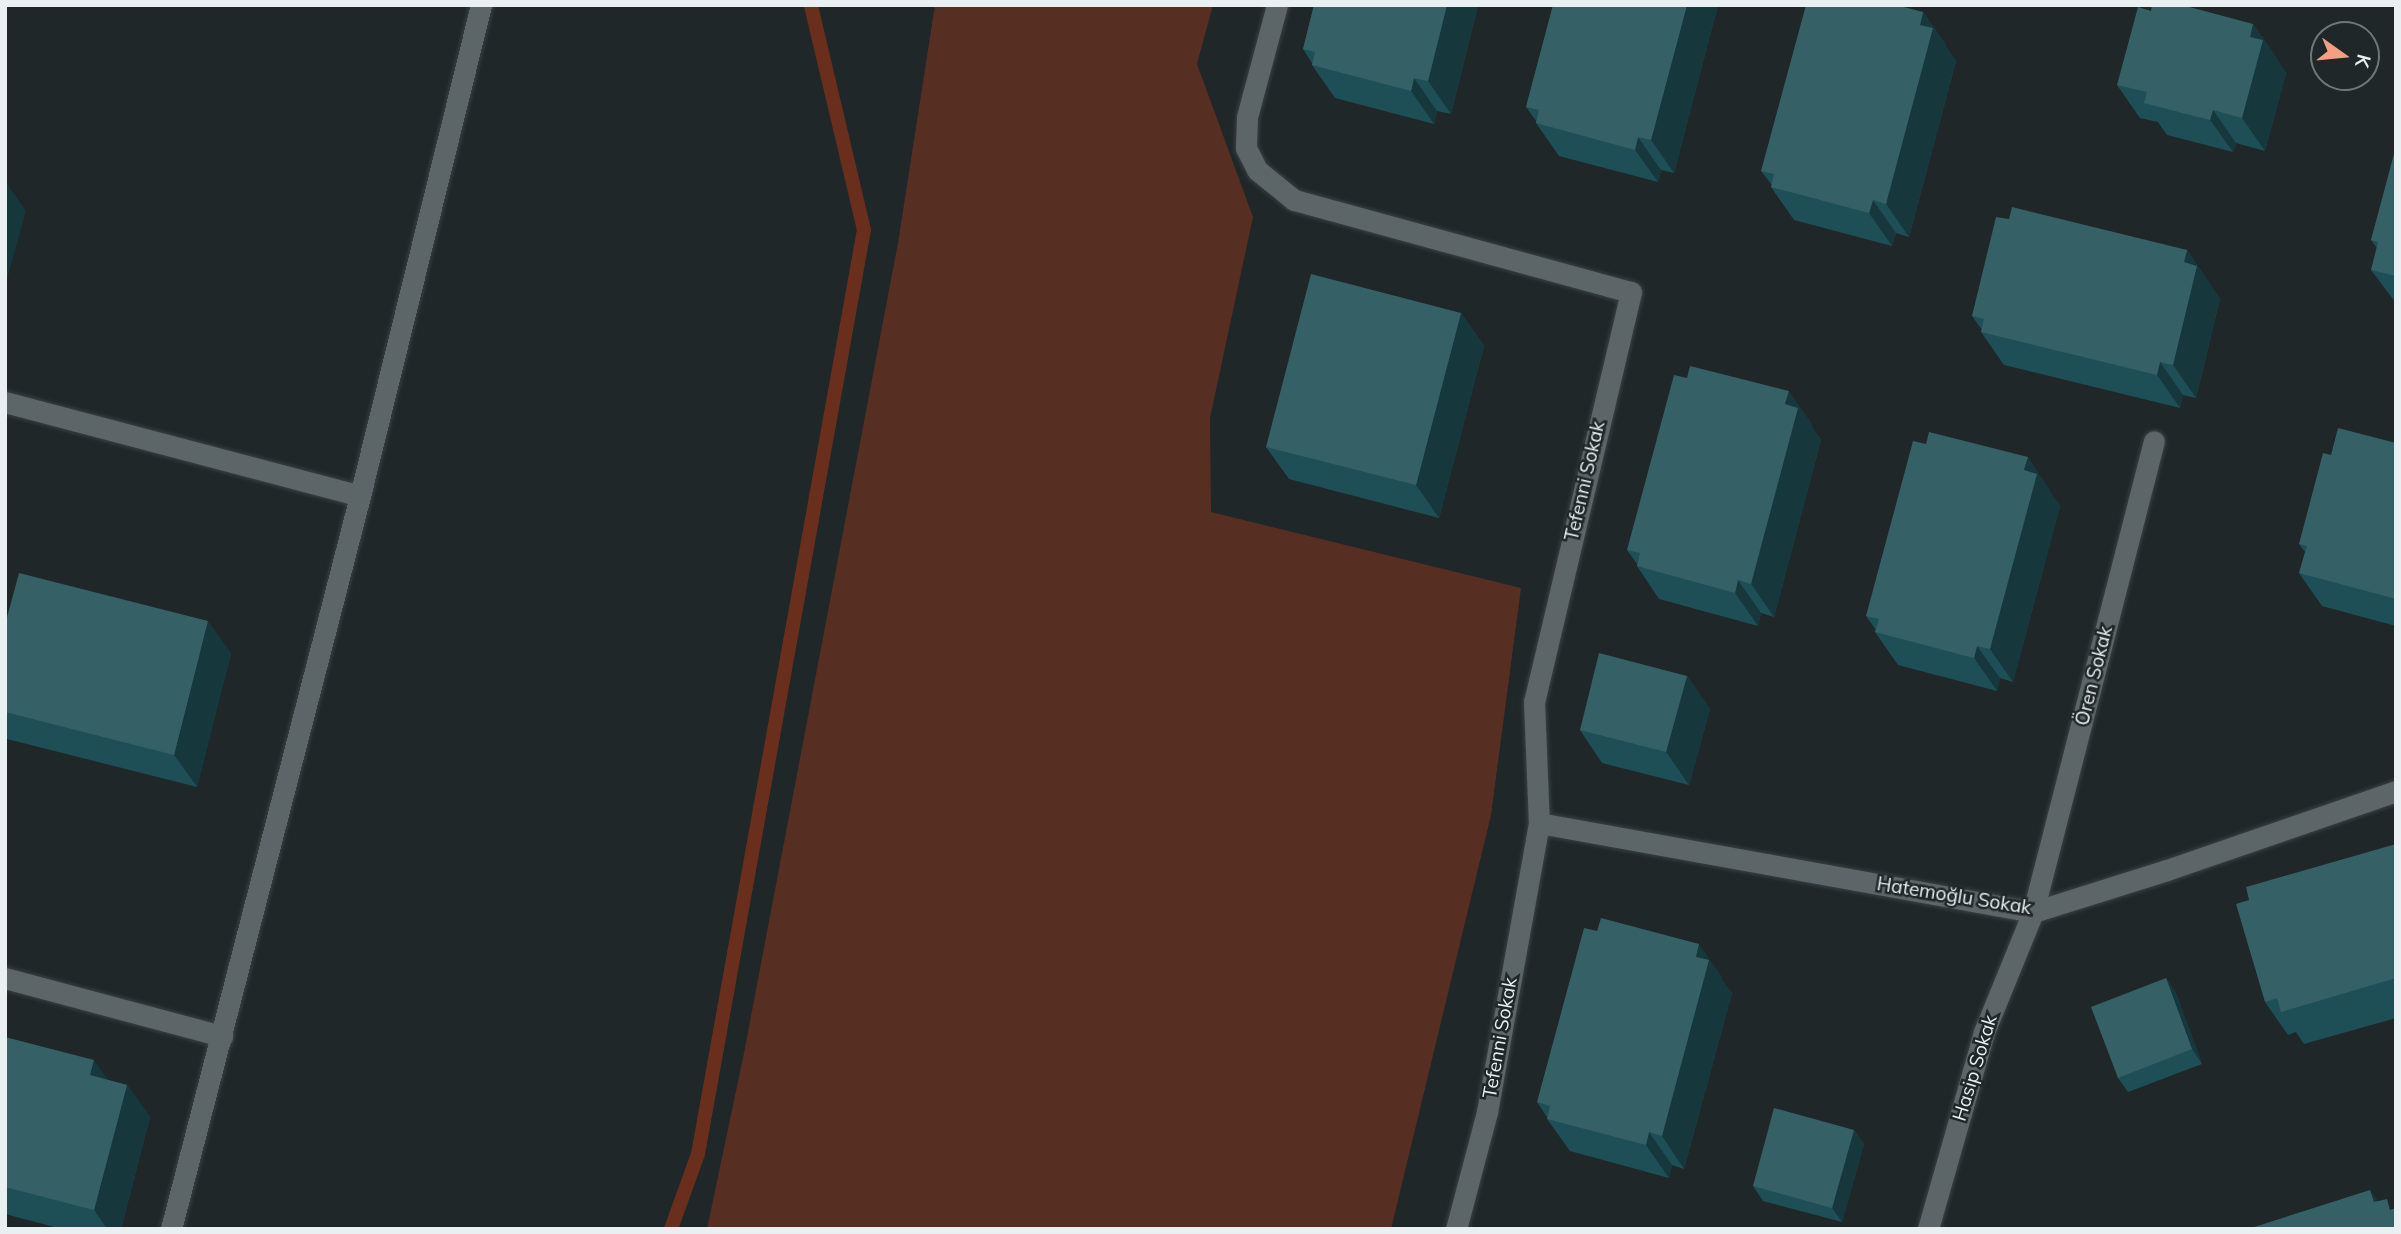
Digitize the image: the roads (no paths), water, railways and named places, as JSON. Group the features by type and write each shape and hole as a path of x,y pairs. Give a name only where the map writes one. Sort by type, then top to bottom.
{"street":[{"path":"171,1229 360,496 481,5"},
{"name":"Tefenni Sokak","path":"1277,5 1247,117 1246,148 1257,170 1294,200 1631,292 1534,701 1539,823 1487,1112 1456,1229"},
{"path":"5,402 360,496"},
{"name":"Ören Sokak","path":"2033,912 2154,441"},
{"name":"Hatemoğlu Sokak","path":"1539,823 2033,912 2167,870 2396,791"},
{"name":"Hasip Sokak","path":"1928,1229 1984,1032 2033,912"},
{"path":"5,978 222,1036"}],"waterway":[{"path":"671,1229 698,1154 864,230 811,5"}]}
